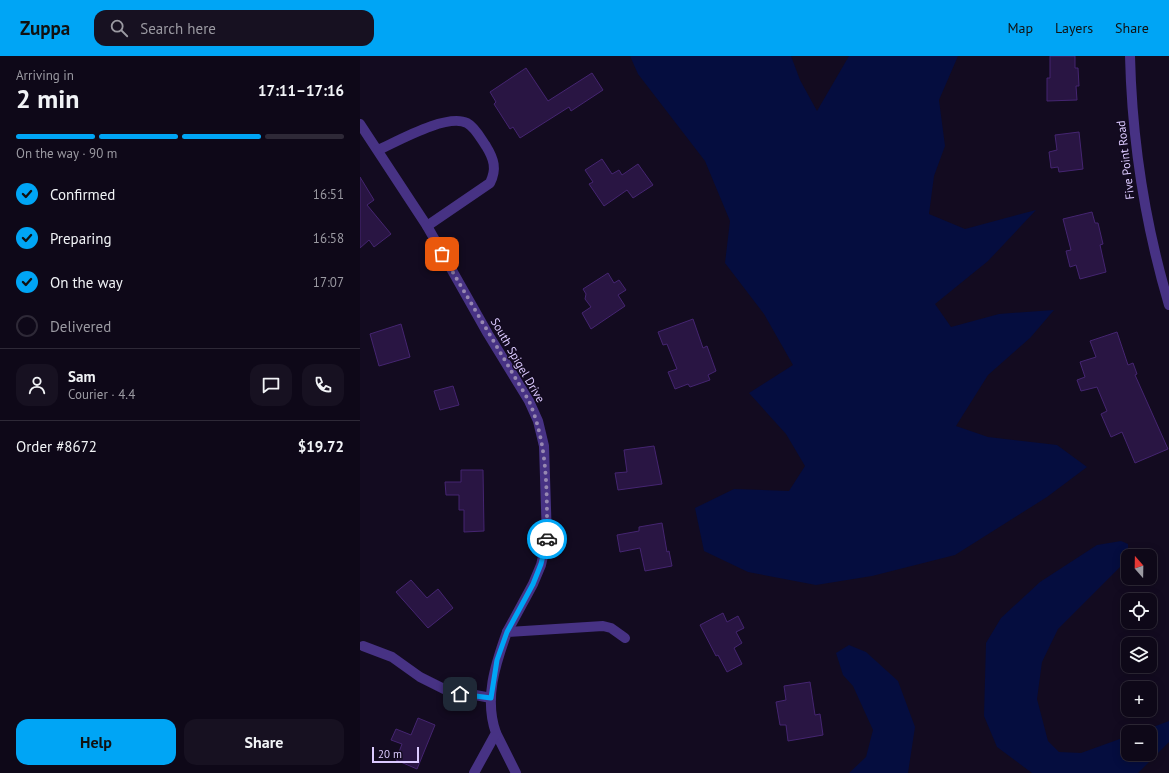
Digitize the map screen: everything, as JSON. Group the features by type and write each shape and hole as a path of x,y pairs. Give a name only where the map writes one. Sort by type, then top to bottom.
{"street":[{"name":"Five Point Road","path":"1130,56 1134,132 1144,209 1166,280 1169,305"},
{"path":"378,150 413,134 449,121 459,120 473,128 487,148 495,165 495,174 490,183 427,226"},
{"name":"South Spigel Drive","path":"360,124 427,226 488,334 529,401 538,421 544,446 547,539 541,564 533,584 507,632 497,660 490,709 496,733 516,773"},
{"path":"507,632 603,626 611,628 624,638"},
{"path":"363,646 392,657 420,677 444,689 491,698"},
{"path":"474,773 496,733"}],"shaded area":[{"path":"630,56 791,56 800,80 817,111 849,56 958,56 939,100 945,146 934,176 929,214 965,229 1036,210 988,261 935,304 951,327 999,314 1054,310 1030,338 988,375 956,426 988,437 1057,445 1087,467 1047,497 955,555 872,576 816,585 748,572 704,551 695,508 734,489 789,491 805,466 786,434 749,393 793,365 764,314 725,263 730,221 705,161 638,74"},
{"path":"1121,541 1128,544 1128,549 1121,549 1121,566 1058,629 1042,662 1037,699 1048,741 1059,752 1081,753 1121,739 1121,761 1150,761 1138,773 1032,773 997,747 984,716 986,643 1001,618 1040,582 1097,545"},
{"path":"849,645 866,652 898,681 915,727 908,773 849,773 866,757 873,730 853,686 843,675 836,653"},
{"path":"1169,721 1169,742 1157,754 1157,726"}],"building":[{"path":"1050,56 1075,56 1075,68 1078,68 1079,86 1076,86 1077,100 1047,101 1047,78 1050,78"},
{"path":"526,68 548,101 592,73 603,90 571,111 569,107 520,138 513,127 510,129 494,104 496,102 490,92"},
{"path":"1079,132 1083,169 1059,172 1058,167 1051,168 1049,152 1057,150 1055,135"},
{"path":"602,159 612,174 619,170 622,175 638,164 653,185 633,198 627,190 604,206 589,184 593,182 585,170"},
{"path":"360,177 374,200 367,205 391,234 374,247 369,240 360,248"},
{"path":"1092,212 1095,223 1098,223 1103,244 1100,245 1106,272 1080,279 1076,265 1070,267 1066,251 1071,250 1063,219"},
{"path":"608,273 614,283 619,280 626,290 618,295 625,306 591,329 582,313 591,307 585,299 586,294 583,289"},
{"path":"693,319 703,348 707,346 716,371 708,375 710,380 690,387 688,384 675,389 668,372 677,369 667,344 663,345 658,332"},
{"path":"401,324 410,357 379,366 370,334"},
{"path":"1117,332 1128,365 1133,363 1137,374 1135,375 1168,449 1135,463 1122,432 1111,437 1101,414 1107,411 1097,387 1081,391 1077,380 1085,377 1080,362 1096,357 1090,341"},
{"path":"453,386 459,405 440,410 434,391"},
{"path":"654,446 662,484 618,490 615,473 627,472 624,450"},
{"path":"461,470 483,470 484,531 464,532 464,510 459,510 459,495 446,495 445,482 461,482"},
{"path":"662,523 667,552 669,551 672,566 645,571 640,548 620,552 617,535 639,531 639,527"},
{"path":"411,580 427,598 438,589 453,608 428,628 396,592"},
{"path":"723,613 727,622 738,616 744,628 736,632 742,643 734,648 742,664 727,672 718,655 716,656 700,625"},
{"path":"810,682 815,715 820,714 823,735 788,741 786,725 780,725 776,702 786,700 784,686"},
{"path":"418,718 435,725 417,769 396,760 402,744 391,740 396,729 411,735"}],"way so far":[{"path":"442,254 529,401 538,421 544,446 547,539"}],"route":[{"path":"460,694 491,698 491,687 497,660 507,632 533,584 541,564 547,539"}]}
